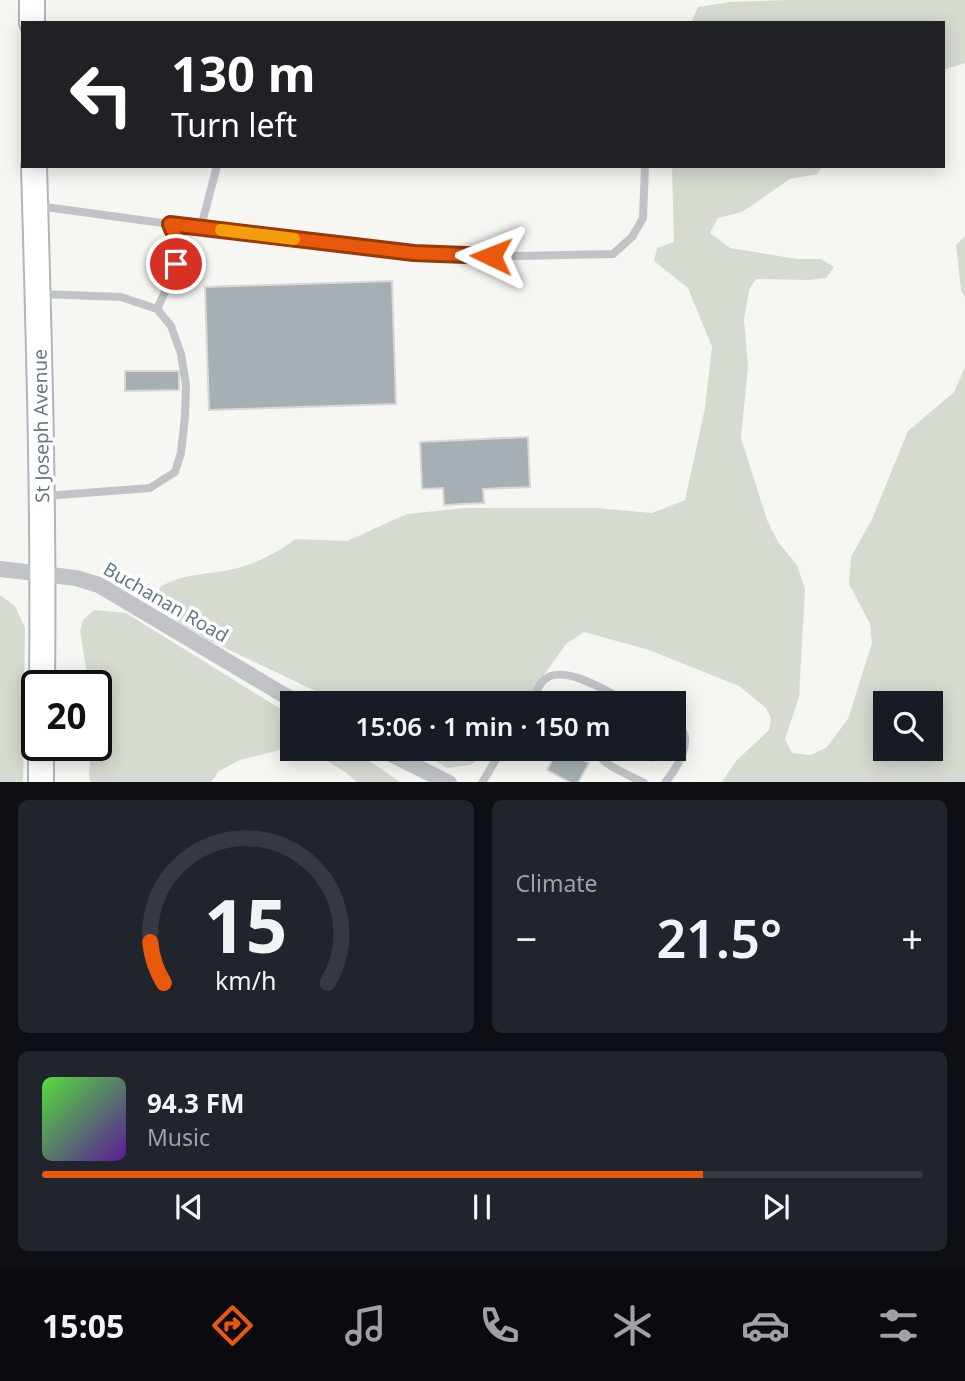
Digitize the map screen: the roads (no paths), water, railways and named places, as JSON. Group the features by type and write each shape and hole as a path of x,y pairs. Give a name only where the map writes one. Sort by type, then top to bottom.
{"main road":[{"path":"32,0 32,21"},
{"name":"St Joseph Avenue","path":"34,168 42,496 42,670"},
{"path":"41,761 41,782"}],"street":[{"name":"Buchanan Road","path":"0,569 76,578 99,585 280,693"},
{"path":"406,761 449,782"}],"lane":[{"path":"201,227 216,168"},
{"path":"35,206 414,253 517,256 613,254 632,237 643,218 645,168"},
{"path":"157,309 171,279 180,248 170,224"},
{"path":"38,294 121,297 157,309 171,326 181,354 186,385 186,416 181,453 175,472 150,488 42,496"},
{"path":"537,691 544,679 559,674 576,676 600,691"},
{"path":"482,782 495,761"},
{"path":"603,761 645,782"},
{"path":"666,782 678,761"}]}
